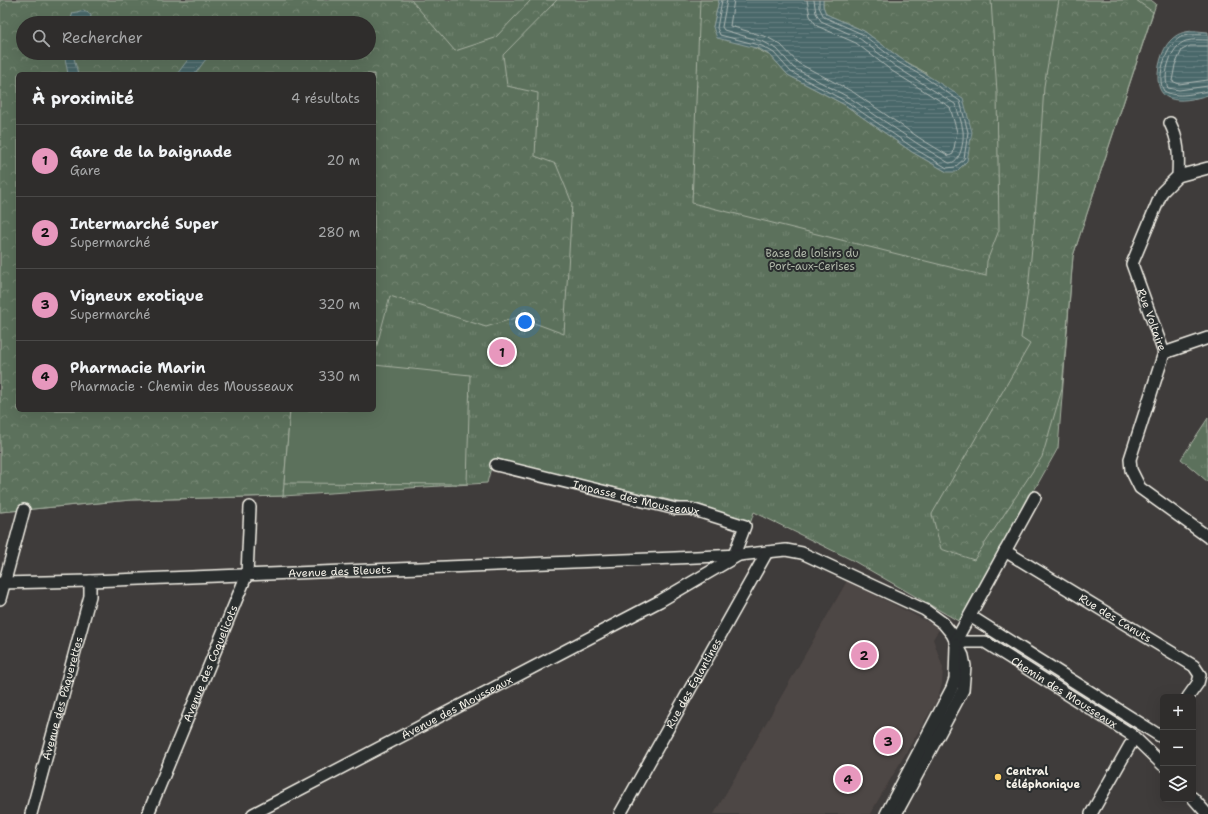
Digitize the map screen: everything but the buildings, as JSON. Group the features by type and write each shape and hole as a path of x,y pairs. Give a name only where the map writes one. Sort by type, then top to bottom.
{"street":[{"path":"1170,123 1176,134 1179,148 1178,176 1207,169"},
{"name":"Rue Voltaire","path":"1178,176 1162,192 1132,264 1164,352 1130,459 1131,470 1140,488 1208,537"},
{"path":"1164,352 1208,338"},
{"name":"Impasse des Mousseaux","path":"496,465 669,507 684,510 691,509 745,526 737,555"},
{"path":"886,814 956,679 956,642 1035,497"},
{"name":"Avenue des Coquelicots","path":"148,814 247,574 250,507"},
{"path":"0,599 2,582 24,510"},
{"path":"767,552 786,550 802,553 924,610 943,623 952,634 964,656 965,666 963,690 896,814"},
{"name":"Rue des Canuts","path":"1005,551 1194,666 1200,675 1198,683 1190,694"},
{"name":"Avenue des Bleuets","path":"2,582 90,581 674,558 767,552"},
{"name":"Rue des Églantines","path":"620,814 767,552"},
{"name":"Avenue des Mousseaux","path":"253,814 660,601 737,555"},
{"name":"Avenue des Pâquerettes","path":"31,814 90,596 90,581"},
{"name":"Chemin des Mousseaux","path":"970,616 1160,733"},
{"name":"Chemin des Mousseaux","path":"956,642 985,642 1132,735 1150,750 1160,762"},
{"path":"1150,750 1160,737"},
{"path":"1091,814 1130,745"},
{"path":"1196,801 1207,814"}],"shaded area":[{"path":"847,581 940,628 933,639 943,668 942,684 937,700 870,814 714,814"}],"green space":[{"name":"Base de loisirs du Port-aux-Cerises","path":"0,0 1151,0 1156,4 1073,256 1058,448 960,622 852,560 754,512 750,524 683,503 493,460 487,483 283,496 131,500 0,512"},
{"path":"0,0 411,0 455,51 495,38 531,0 557,0 503,55 507,86 538,93 535,156 556,164 572,203 564,334 518,317 486,327 390,296 376,348 376,72 16,72 16,412 290,412 283,496 131,500 0,512"},
{"path":"700,0 719,0 713,27 771,56 788,75 845,105 912,152 947,172 926,73 900,58 864,31 826,14 823,6 823,0 991,0 997,92 999,230 987,261 986,276 692,203"},
{"path":"1059,0 1136,0 1153,12 1073,256 1062,389 1042,457 974,560 941,549 932,514 1030,344 1021,338 1028,290 1038,183 1044,86"},
{"path":"376,365 470,375 467,484 284,483 290,412 376,412"},
{"path":"1208,418 1208,482 1181,459"}],"water":[{"path":"719,0 823,0 823,6 826,14 864,31 900,58 963,98 972,132 967,161 956,172 947,172 912,152 845,105 788,75 771,56 760,49 717,38 713,27"},
{"path":"84,10 91,16 72,16 73,13"},
{"path":"1197,31 1208,32 1208,95 1187,100 1170,98 1164,95 1160,88 1158,79 1159,66 1163,52 1169,42 1181,33"},
{"path":"65,60 74,60 78,72 68,72"},
{"path":"188,60 205,60 196,72 179,72"}],"place":[{"name":"Gare de la baignade","path":"502,352"},
{"name":"Intermarché Super","path":"864,655"},
{"name":"Vigneux exotique","path":"888,741"},
{"name":"Central téléphonique","path":"998,777"},
{"name":"Pharmacie Marin","path":"848,779"}]}
